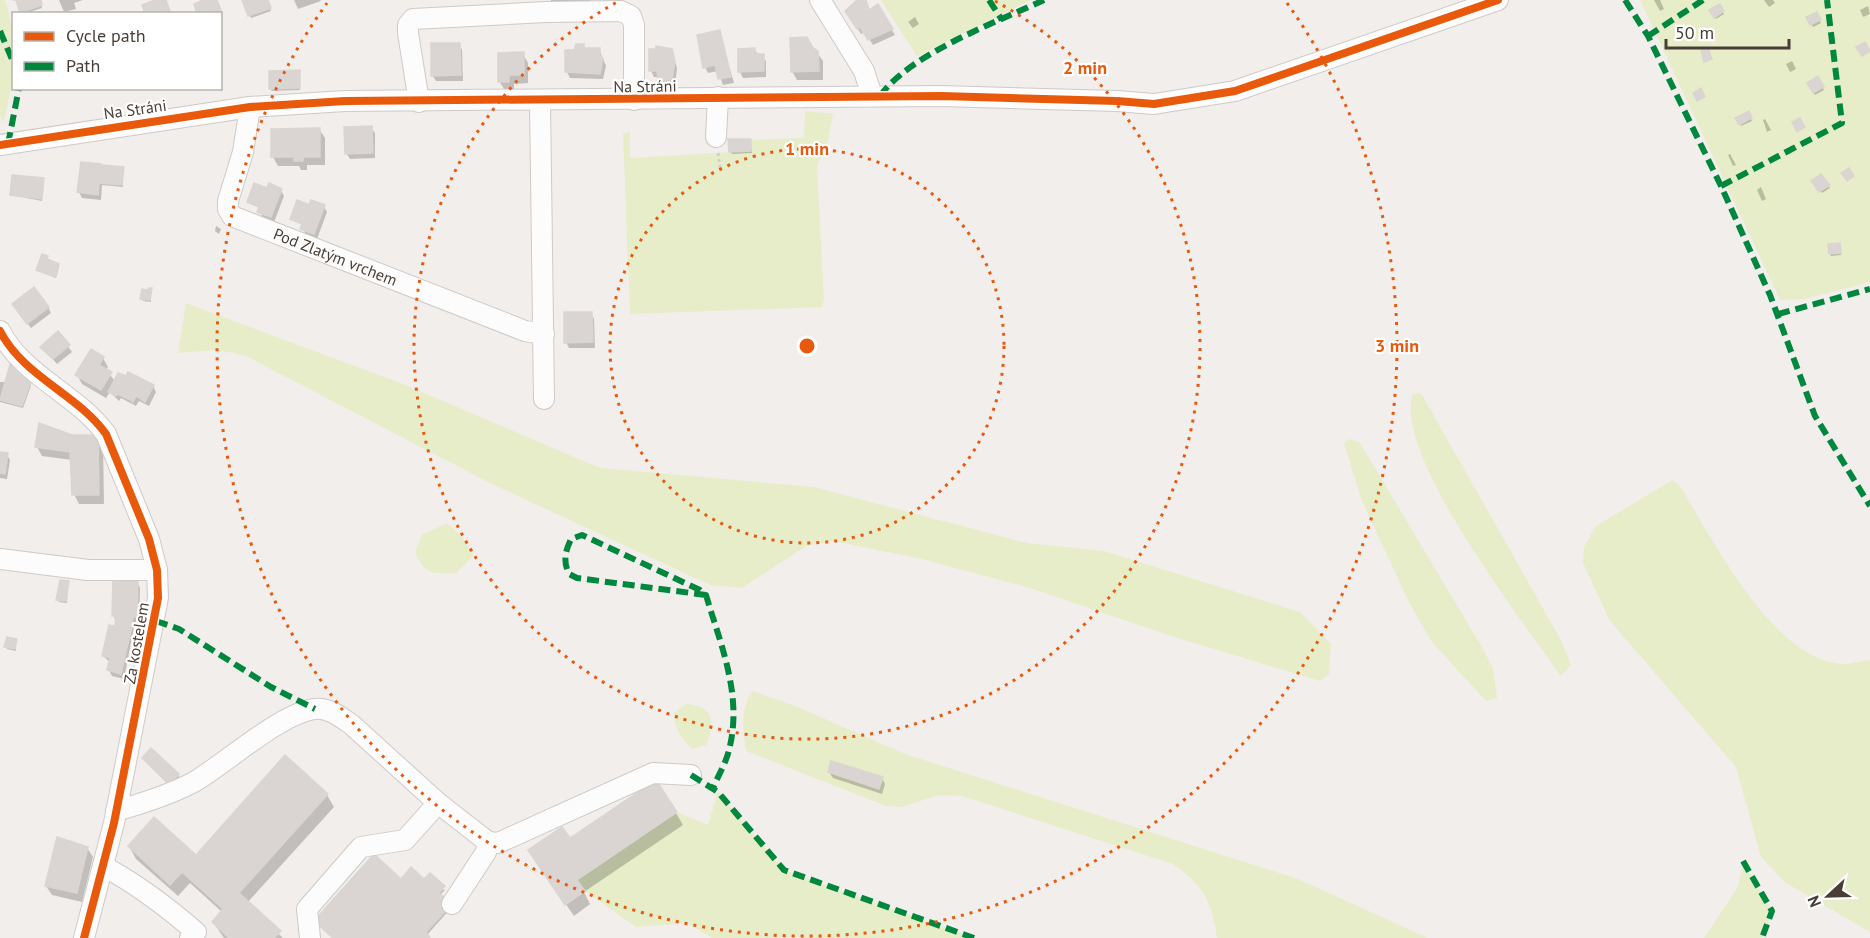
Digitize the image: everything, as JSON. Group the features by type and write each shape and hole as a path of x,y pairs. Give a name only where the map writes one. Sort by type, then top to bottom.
{"street":[{"path":"820,0 864,71 872,96"},
{"name":"Na Stráni","path":"0,146 250,107 345,101 980,96 1154,104 1235,91 1498,0"},
{"name":"Na Stráni","path":"418,102 408,33 408,26 413,19 621,11 631,16 634,25 634,100"},
{"path":"716,137 718,97"},
{"path":"540,101 544,399"},
{"name":"Pod Zlatým vrchem","path":"250,107 243,152 228,201 228,209 232,216 525,331 544,334"},
{"name":"Za kostelem","path":"0,331 8,345 34,374 95,419 106,434 149,538 157,570 156,621 117,812 84,938"},
{"path":"0,560 88,570 157,570"},
{"path":"117,812 163,797 194,782 293,717 315,709 339,716 352,725 438,803 488,842 498,843 653,773 691,775"},
{"path":"310,938 307,909 361,847 405,840 438,803"},
{"path":"452,904 486,852 488,842"},
{"path":"103,866 132,881 177,916 196,932 190,938"}],"green space":[{"path":"0,0 5,0 12,32 12,81 3,123 0,114"},
{"path":"881,0 1031,0 917,56"},
{"path":"1640,0 1870,0 1870,282 1805,299 1780,300"},
{"path":"805,111 833,114 827,145 817,166 824,300 822,307 630,314 623,134 630,132 630,158 751,151 751,140 804,138"},
{"path":"186,303 403,384 600,468 814,487 1027,543 1104,551 1300,612 1331,644 1329,674 1320,681 1174,637 1027,587 917,558 833,541 806,546 742,588 710,585 492,484 244,355 216,350 178,353"},
{"path":"1421,393 1562,642 1571,665 1561,676 1493,580 1441,496 1422,456 1412,421 1413,394"},
{"path":"1350,439 1360,443 1480,644 1493,668 1497,698 1486,701 1432,642 1409,602 1362,501 1344,443"},
{"path":"1673,480 1680,486 1747,593 1769,620 1792,642 1817,658 1843,664 1870,660 1870,932 1786,883 1761,857 1736,767 1610,621 1583,563 1584,547 1596,526"},
{"path":"447,523 461,536 474,555 456,573 431,572 422,565 415,552 422,535"},
{"path":"752,691 793,705 905,754 1298,879 1428,938 1217,938 1209,904 1204,895 1192,879 1173,864 962,796 939,795 901,807 886,806 746,751 744,713"},
{"path":"686,704 703,708 710,717 711,730 706,745 692,749 679,733 674,713"},
{"path":"718,792 784,870 974,938 712,938 687,923 636,927 585,891 577,880 677,812 708,825"},
{"path":"1743,861 1772,911 1762,938 1704,938 1738,887"}],"building":[{"path":"16,0 41,0 42,5 20,12"},
{"path":"155,0 166,0 170,12 144,12 142,5"},
{"path":"203,0 217,0 222,12 196,12 194,4"},
{"path":"242,0 268,0 271,8 248,16"},
{"path":"857,0 866,0 869,10 878,4 893,29 868,40 860,27 857,29 845,11"},
{"path":"1720,4 1724,11 1714,18 1709,10"},
{"path":"1817,12 1821,20 1810,25 1806,17"},
{"path":"720,30 731,77 718,79 715,65 703,68 697,35"},
{"path":"807,37 813,48 818,51 819,71 791,72 790,38"},
{"path":"1865,42 1870,51 1862,56 1856,47"},
{"path":"431,43 460,43 461,75 431,76"},
{"path":"576,44 584,44 584,48 600,48 600,56 603,58 600,74 565,72 565,50 574,50"},
{"path":"656,46 672,49 675,61 672,80 658,80 657,71 649,71 649,49 656,49"},
{"path":"755,48 755,54 764,54 764,71 738,72 738,49"},
{"path":"1708,48 1712,59 1704,62 1701,50"},
{"path":"524,52 524,75 509,75 509,82 498,82 498,53"},
{"path":"300,70 300,88 269,89 269,71"},
{"path":"1818,76 1824,87 1813,93 1807,83"},
{"path":"1701,88 1705,97 1697,101 1693,93"},
{"path":"1749,111 1752,118 1739,125 1735,118"},
{"path":"1800,118 1805,127 1797,132 1792,122"},
{"path":"372,126 373,153 345,154 344,127"},
{"path":"320,128 320,157 303,157 303,161 294,161 294,157 271,157 271,129"},
{"path":"728,139 751,139 751,151 729,152"},
{"path":"81,162 101,164 98,195 77,192"},
{"path":"101,165 124,167 122,185 99,183"},
{"path":"1849,168 1854,176 1847,181 1841,173"},
{"path":"1821,174 1830,185 1819,192 1811,181"},
{"path":"12,175 44,178 42,199 10,195"},
{"path":"254,183 267,188 259,207 247,202"},
{"path":"269,183 282,189 271,217 257,212"},
{"path":"297,200 310,205 302,224 290,219"},
{"path":"311,200 325,205 314,234 300,229"},
{"path":"1840,243 1841,253 1829,254 1828,244"},
{"path":"42,254 59,264 55,277 36,270"},
{"path":"34,287 49,307 27,324 12,304"},
{"path":"152,288 150,300 140,299 142,289 148,290"},
{"path":"564,312 592,312 593,342 564,343"},
{"path":"58,331 70,345 53,359 40,347"},
{"path":"91,349 104,357 99,365 112,372 101,390 75,375"},
{"path":"11,361 31,382 22,406 0,400"},
{"path":"128,372 154,385 145,402 136,396 132,404 133,401 108,392 118,373 126,376"},
{"path":"39,423 72,435 98,435 99,495 72,495 70,452 35,447"},
{"path":"0,452 8,453 5,474 0,473"},
{"path":"60,580 69,581 66,601 56,600"},
{"path":"113,580 138,580 137,617 133,617 131,630 115,626 116,616 112,616"},
{"path":"109,625 131,630 121,674 107,670 110,658 102,656"},
{"path":"7,637 17,639 15,649 4,647"},
{"path":"151,748 179,774 170,785 142,758"},
{"path":"285,755 328,794 239,893 281,931 274,938 229,938 212,922 223,909 182,872 170,885 128,846 154,817 196,855"},
{"path":"831,761 883,777 879,789 828,772"},
{"path":"656,780 677,812 577,880 585,891 565,905 528,850 562,827 570,838"},
{"path":"57,837 88,847 77,893 45,886"},
{"path":"374,854 401,879 411,867 424,879 430,873 445,886 439,893 452,904 426,932 430,938 333,938 314,921"}],"marked path":[{"path":"989,0 1002,20"},
{"path":"880,96 894,80 912,66 955,40 1044,0"},
{"path":"1625,0 1648,36 1721,186 1770,295 1815,416 1870,506"},
{"path":"1648,36 1703,0"},
{"path":"1721,186 1842,123 1827,0"},
{"path":"0,31 12,59"},
{"path":"8,144 19,90"},
{"path":"1778,314 1870,289"},
{"path":"706,595 577,578 569,574 567,569 565,561 567,548 571,539 582,535 700,590 706,595 724,652 732,691 733,710 733,730 729,750 713,788"},
{"path":"156,621 179,629 271,687 315,709"},
{"path":"691,775 718,792 784,870 974,938"},
{"path":"1743,861 1772,911 1762,938"}],"cycle path":[{"path":"0,145 250,107 345,101 941,96 1154,104 1235,91 1498,0"},
{"path":"0,331 22,361 80,407 106,434 149,539 157,570 158,598 114,823 84,938"}]}
